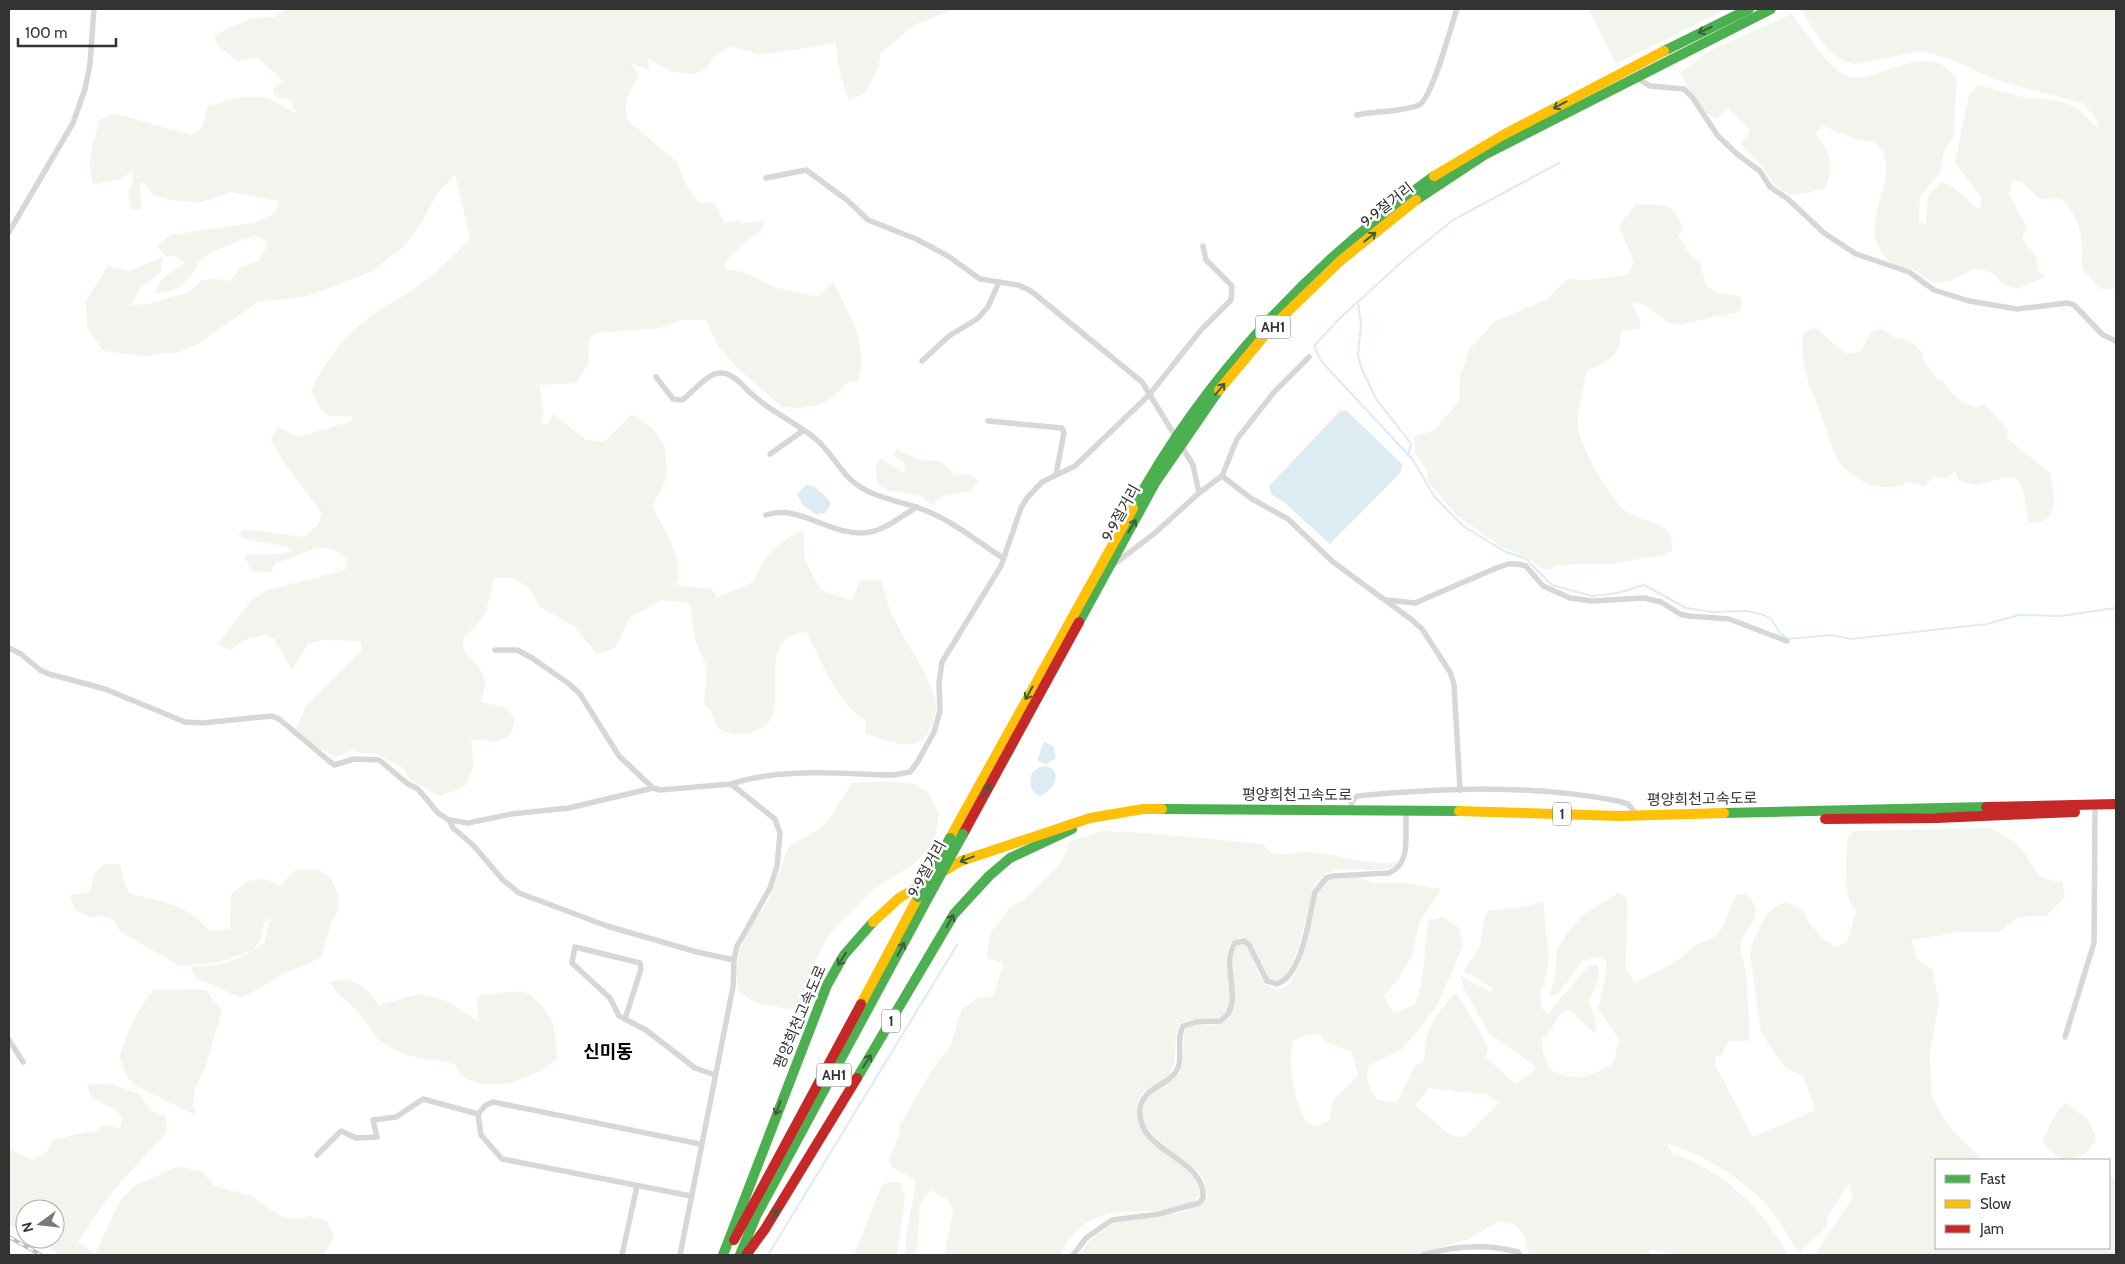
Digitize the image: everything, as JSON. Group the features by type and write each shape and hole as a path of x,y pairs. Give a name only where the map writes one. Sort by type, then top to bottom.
{"highway":[{"name":"9·9절거리","path":"724,1255 1129,512 1178,440 1213,383 1267,322 1333,256 1416,188 1482,146 1749,9"},
{"name":"9·9절거리","path":"740,1255 756,1216 1178,440 1214,396 1259,342 1340,261 1418,198 1484,155 1635,76 1771,9"},
{"name":"평양희천고속도로","path":"724,1255 811,1022 827,985 844,955 879,915 921,883 961,861 1090,818 1143,810 1349,810 1637,816 2116,804"},
{"name":"평양희천고속도로","path":"746,1255 765,1229 954,914 988,876 1010,858 1074,828 1135,816 1162,814 1570,820 1937,818 2116,810"}],"street":[{"path":"9,232 72,123 79,106 90,64 94,9"},
{"path":"1357,115 1414,107 1425,101 1432,89 1457,9"},
{"path":"1635,76 1650,86 1679,88 1688,93 1718,136 1738,156 1760,171 1770,187 1788,199 1824,233 1856,254 1909,272 1934,290 1969,300 2017,309 2068,303 2074,305 2102,335 2116,341"},
{"path":"766,178 806,170 847,200 868,220 916,239 948,256 980,279 1018,285 1031,291 1142,382 1193,465 1199,493"},
{"path":"495,650 517,650 568,683 580,694 619,756 653,788 660,790 731,784 754,777 786,773 893,775 910,772 934,732 940,711 939,683 942,662 1001,566 1021,508 1027,498 1037,486 1081,461 1149,395 1201,330 1231,300 1233,292 1227,279 1206,260 1203,246"},
{"path":"922,361 949,336 977,319 988,307 999,282"},
{"path":"1106,571 1222,476 1237,439 1270,398 1310,357"},
{"path":"656,376 673,398 682,400 711,376 720,373 736,379 757,399 804,430 829,451 849,478 858,485 881,497 917,507 956,525 1003,558"},
{"path":"988,421 1062,428 1064,433 1056,474"},
{"path":"770,454 804,430"},
{"path":"1222,476 1252,499 1288,519 1333,562 1386,600 1422,629 1450,672 1457,706 1460,790"},
{"path":"766,515 774,512 792,514 846,533 868,532 885,527 917,507"},
{"path":"1386,600 1415,603 1494,568 1508,564 1518,564 1526,566 1543,586 1570,598 1592,601 1644,598 1660,602 1680,614 1729,619 1787,641"},
{"path":"9,648 21,654 40,670 49,674 105,689 185,722 202,723 272,716 334,765 354,759 379,760 408,784 418,789 438,813 449,820 468,824 510,814 568,808 653,788"},
{"path":"680,1255 700,1144 733,987 734,960 743,933 770,888 777,866 780,833 775,819 731,784"},
{"path":"1349,810 1357,796 1514,788 1589,796 1628,804 1637,816"},
{"path":"2065,1037 2094,943 2095,811"},
{"path":"1072,1255 1086,1238 1112,1220 1159,1214 1199,1203 1203,1198 1202,1186 1197,1175 1161,1148 1145,1129 1140,1110 1144,1096 1176,1072 1179,1065 1179,1032 1182,1026 1196,1022 1220,1021 1231,1011 1233,1000 1230,955 1234,943 1244,941 1249,945 1267,981 1277,984 1288,980 1298,959 1315,892 1320,884 1333,876 1390,872 1398,869 1404,859 1406,817"},
{"path":"449,820 453,828 473,844 503,880 519,893 607,926 697,952 734,960"},
{"path":"625,1020 641,969 640,963 575,947 572,963 610,998 617,1014 625,1020 646,1030 695,1068 714,1075"},
{"path":"9,1040 23,1062"},
{"path":"317,1155 341,1131 356,1138 377,1137 372,1120 396,1117 423,1098 478,1114"},
{"path":"478,1114 486,1105 493,1102 700,1144"},
{"path":"478,1114 482,1135 502,1160 691,1196"},
{"path":"622,1255 637,1186"},
{"path":"1423,1255 1468,1247 1506,1249 1518,1252 1520,1255"}],"shaded area":[{"path":"286,9 953,9 914,25 881,53 878,68 866,92 849,101 839,69 836,43 761,55 732,46 714,56 707,68 694,74 672,72 647,58 650,70 630,63 640,76 633,86 626,103 628,121 675,160 690,192 699,203 714,202 725,223 740,220 743,223 764,221 763,229 746,241 724,263 727,271 740,272 775,287 818,297 833,282 851,318 860,343 861,369 857,382 849,381 832,398 819,405 801,408 782,407 734,365 717,344 706,320 681,320 660,328 596,333 589,338 588,363 577,383 539,385 544,414 541,423 548,425 553,414 586,440 604,442 632,414 654,430 665,447 667,477 652,507 667,534 676,556 678,577 675,585 711,589 715,593 716,598 755,581 757,573 766,557 780,544 803,529 805,561 821,590 852,601 860,580 881,581 895,621 930,684 934,696 935,717 923,739 916,743 899,744 865,733 866,721 855,713 838,692 806,631 788,638 780,646 776,656 775,705 772,716 766,725 751,733 741,734 718,729 711,711 704,704 707,667 695,639 690,603 662,600 630,617 615,648 597,654 575,627 539,606 528,587 513,578 495,578 483,617 464,636 462,647 484,677 485,686 481,702 505,708 515,718 511,735 497,742 471,739 474,764 465,786 440,796 410,780 403,768 375,753 360,753 353,750 335,757 314,746 296,729 306,706 362,650 361,641 321,640 308,644 292,670 274,639 265,635 245,640 231,650 217,644 253,599 268,590 345,570 348,560 339,552 322,547 276,563 271,572 251,571 244,555 282,554 293,550 279,545 243,538 238,535 244,529 304,537 318,524 322,513 288,468 271,440 278,427 299,436 350,422 353,416 336,417 326,414 311,391 326,364 353,331 374,314 430,277 470,239 455,174 436,196 421,223 403,247 371,272 307,296 258,302 198,344 177,353 146,356 103,351 87,328 86,301 108,265 130,271 162,257 161,272 141,287 131,305 148,304 187,293 202,280 219,279 231,281 241,267 259,261 269,242 254,236 219,249 200,261 189,278 180,286 171,291 154,294 162,279 186,262 174,256 166,256 157,247 170,235 253,223 275,213 280,201 231,192 202,202 177,201 153,196 146,183 140,183 141,209 131,209 128,194 133,181 132,172 120,179 93,184 90,160 100,120 116,114 192,135 202,128 208,106 256,96 264,97 296,113 291,101 275,96 273,89 283,82 277,74 264,64 259,57 238,61 218,46 214,35 252,18 275,17"},
{"path":"1588,9 1727,9 1616,64"},
{"path":"1801,9 2116,9 2116,289 2101,289 2082,268 2080,230 2068,206 2060,198 2040,199 2022,182 2012,181 2009,195 2027,227 2022,237 2037,260 2039,272 2045,276 2019,289 2002,284 1994,274 1977,268 1949,281 1937,283 1912,269 1896,265 1882,252 1876,240 1874,227 1886,172 1885,158 1875,142 1856,139 1823,126 1815,133 1825,146 1830,159 1830,172 1826,188 1797,194 1784,191 1778,186 1759,162 1740,144 1751,131 1728,108 1716,119 1701,109 1680,73 1711,50 1792,14 1823,56 1845,75 1855,77 1877,74 1901,65 1924,61 1941,64 1957,77 1953,137 1944,150 1940,173 1920,196 1919,222 1926,224 1928,195 1942,182 1956,189 1979,210 1982,199 1955,162 1969,96 1978,85 2025,98 2057,100 2077,108 2098,129 2097,119 2082,103 1996,80 1953,60 1921,51 1854,64 1845,61 1829,50"},
{"path":"1636,204 1661,205 1672,209 1680,220 1683,230 1678,236 1691,256 1700,263 1707,287 1720,293 1739,296 1742,303 1739,312 1682,324 1670,323 1641,303 1631,304 1639,318 1641,328 1621,331 1616,353 1607,361 1587,371 1579,407 1578,422 1580,437 1585,448 1598,474 1621,507 1635,517 1658,524 1664,528 1669,533 1672,541 1672,551 1664,555 1610,564 1558,565 1549,570 1542,569 1526,557 1502,547 1456,515 1427,480 1427,470 1415,454 1414,437 1434,430 1459,402 1460,375 1470,349 1495,321 1546,300 1568,279 1587,280 1627,275 1634,263 1619,226"},
{"path":"1816,328 1846,354 1861,352 1872,331 1881,329 1898,340 1902,338 1915,345 1923,354 1923,359 1938,381 1942,380 1952,394 1965,403 1976,408 1984,404 2008,430 2006,438 2051,474 2054,500 2051,514 2039,522 2029,523 2022,487 2015,477 1975,485 1959,481 1955,471 1947,478 1933,477 1924,487 1908,482 1898,486 1879,487 1852,475 1838,460 1805,370 1803,334 1809,329"},
{"path":"1340,411 1347,411 1402,464 1401,472 1330,544 1285,503 1271,494 1269,486"},
{"path":"896,449 917,458 942,462 954,476 968,474 978,481 971,491 944,496 939,498 932,506 919,496 894,492 878,484 875,466 881,459 904,473 905,463 894,456"},
{"path":"807,484 815,487 830,501 830,506 825,513 815,514 802,504 797,494"},
{"path":"1044,742 1053,746 1056,758 1046,764 1037,760"},
{"path":"1047,766 1055,773 1056,778 1048,791 1038,796 1033,792 1031,786 1032,773 1040,767"},
{"path":"883,781 915,784 930,794 939,814 934,842 914,864 874,889 831,932 812,966 806,988 797,1007 788,1009 759,1004 747,998 739,990 736,976 740,948 748,928 768,901 789,846 818,830 828,821 852,783"},
{"path":"1990,828 2019,847 2035,870 2044,878 2062,882 2065,897 2046,916 2019,917 1999,932 1960,932 1911,940 1917,959 1932,969 1939,1002 1930,1052 1931,1095 1949,1127 1982,1159 1935,1159 1935,1249 2110,1249 2110,1178 2116,1178 2116,1255 1814,1255 1853,1198 1849,1183 1828,1216 1826,1227 1798,1253 1778,1219 1757,1195 1713,1163 1682,1148 1667,1144 1672,1154 1708,1170 1740,1193 1767,1223 1788,1255 1672,1255 1652,1249 1644,1255 1529,1255 1524,1235 1514,1224 1498,1222 1468,1239 1414,1255 1078,1255 1090,1240 1115,1222 1185,1212 1208,1198 1202,1176 1163,1145 1146,1127 1143,1116 1144,1105 1150,1095 1171,1081 1180,1071 1183,1062 1185,1029 1194,1026 1217,1025 1229,1017 1235,999 1233,955 1236,946 1244,944 1260,975 1267,984 1278,989 1288,984 1303,956 1317,896 1327,880 1356,877 1376,883 1407,883 1441,889 1420,921 1411,958 1398,979 1384,996 1394,1014 1415,1004 1419,994 1429,921 1443,917 1459,928 1463,947 1435,1009 1402,1049 1369,1065 1366,1079 1376,1099 1397,1103 1416,1065 1424,1061 1431,1025 1452,996 1457,993 1488,1047 1486,1057 1515,1084 1531,1074 1536,1067 1489,1033 1464,989 1460,975 1491,992 1493,988 1464,971 1480,946 1485,916 1488,911 1531,906 1543,901 1549,960 1540,995 1542,1010 1549,1013 1588,966 1598,965 1598,979 1589,1000 1597,1027 1595,1034 1574,1012 1568,1009 1561,1013 1547,1035 1542,1037 1543,1051 1549,1069 1567,1076 1582,1077 1613,1064 1619,1039 1598,1009 1607,969 1606,960 1601,957 1583,960 1557,995 1549,995 1555,979 1557,950 1568,932 1582,916 1618,893 1627,898 1626,969 1635,983 1680,959 1697,944 1715,937 1722,929 1736,895 1745,894 1756,908 1754,920 1742,939 1740,946 1746,973 1750,1035 1748,1041 1729,1041 1721,1056 1716,1056 1715,1065 1753,1137 1816,1110 1803,1076 1785,1067 1761,1033 1750,955 1754,938 1768,913 1778,905 1787,902 1802,910 1808,921 1823,939 1837,947 1847,942 1856,912 1848,896 1846,877 1847,839 1854,831","holes":["1319,1034 1328,1043 1351,1051 1358,1076 1333,1100 1329,1120 1317,1127 1306,1123 1295,1094 1291,1072 1291,1051 1293,1041 1306,1035","1429,1088 1486,1093 1499,1103 1464,1138 1449,1134 1415,1105"]},
{"path":"1101,831 1147,833 1263,844 1270,851 1279,854 1305,852 1328,854 1374,863 1397,862 1398,865 1376,870 1340,870 1330,872 1320,878 1313,888 1298,949 1291,966 1283,978 1275,982 1266,976 1251,944 1242,937 1233,942 1228,949 1226,958 1230,1000 1224,1014 1219,1018 1213,1019 1187,1020 1178,1026 1172,1070 1161,1081 1148,1089 1139,1099 1137,1107 1138,1118 1150,1141 1190,1173 1197,1183 1200,1195 1185,1205 1168,1210 1110,1214 1092,1220 1075,1233 1060,1255 945,1255 953,1209 946,1199 931,1190 921,1204 917,1247 914,1255 906,1255 906,1237 915,1180 893,1168 889,1160 899,1134 900,1125 933,1068 950,1047 962,1009 977,998 994,996 1003,963 986,958 991,933 1009,908 1023,901 1062,862 1069,842"},
{"path":"105,864 120,864 124,882 129,893 161,901 182,909 200,921 207,929 220,931 230,928 231,894 247,882 263,878 280,886 296,869 317,869 331,878 339,899 338,911 331,923 321,958 289,971 243,997 237,996 196,978 191,968 194,966 222,964 247,954 264,944 271,917 264,923 261,939 253,950 220,962 180,966 120,931 113,919 105,916 89,917 75,909 70,895 90,892 94,874"},
{"path":"340,979 359,984 379,1005 421,994 448,1002 479,1022 477,1001 481,995 524,992 538,1002 553,1022 558,1058 538,1072 513,1082 487,1084 475,1082 464,1077 455,1064 415,1057 387,1046 378,1039 362,1016 330,983"},
{"path":"197,989 207,991 222,1011 204,1070 195,1087 193,1103 196,1115 134,1085 127,1077 119,1057 133,1022 142,1005 154,990"},
{"path":"110,1083 139,1094 151,1111 166,1116 167,1132 111,1193 78,1242 95,1254 120,1201 137,1184 180,1166 202,1172 215,1186 251,1196 282,1217 298,1219 311,1216 328,1221 334,1237 323,1255 60,1255 50,1249 65,1249 65,1199 15,1199 15,1228 9,1225 9,1149 33,1160 47,1152 52,1140 92,1131 95,1132 106,1124 120,1129 122,1118 117,1111 91,1097 87,1085"},
{"path":"2065,1103 2088,1120 2096,1138 2087,1153 2074,1158 2060,1159 2042,1142 2055,1115"},
{"path":"886,1183 901,1183 905,1197 897,1255 854,1255 881,1187"}],"waterway":[{"path":"1559,163 1453,220 1406,258 1339,319 1314,346 1321,361 1413,460 1434,496 1463,526 1506,552 1525,558 1552,585 1592,596 1618,593 1644,585 1686,608 1712,612 1747,611 1764,615 1771,619 1780,633 1788,639 1831,635 1851,639 1987,624 2019,615 2060,616 2116,608"},
{"path":"1358,302 1361,326 1358,354 1361,367 1376,399 1411,444 1408,455"},
{"path":"768,1255 957,945"}],"railway":[{"path":"9,1237 41,1255"}],"traffic: fast":[{"path":"1664,51 1749,9"},
{"path":"1416,200 1484,155 1771,9"},
{"path":"1133,508 1162,459 1193,413 1227,368 1264,325 1345,246 1434,176"},
{"path":"1079,622 1155,483 1219,390"},
{"path":"1724,813 1986,807"},
{"path":"1162,809 1459,811"},
{"path":"857,1078 954,914 989,876 1010,858 1072,829"},
{"path":"930,894 963,834"},
{"path":"918,897 950,838"},
{"path":"740,1255 756,1216 930,894"},
{"path":"723,1255 827,985 844,955 873,922"}],"traffic: slow":[{"path":"1434,176 1503,135 1664,51"},
{"path":"1219,390 1270,329 1340,261 1416,200"},
{"path":"950,838 1133,508"},
{"path":"873,922 899,898 961,861 1090,818 1143,809 1162,809"},
{"path":"1459,811 1619,816 1724,813"},
{"path":"861,1004 918,897"}],"traffic: jam":[{"path":"963,834 1079,622"},
{"path":"1986,807 2116,804"},
{"path":"1825,819 1937,818 2075,812"},
{"path":"734,1240 861,1004"},
{"path":"746,1255 765,1229 857,1078"}],"district":[{"name":"신미동","path":"608,1052"}]}
